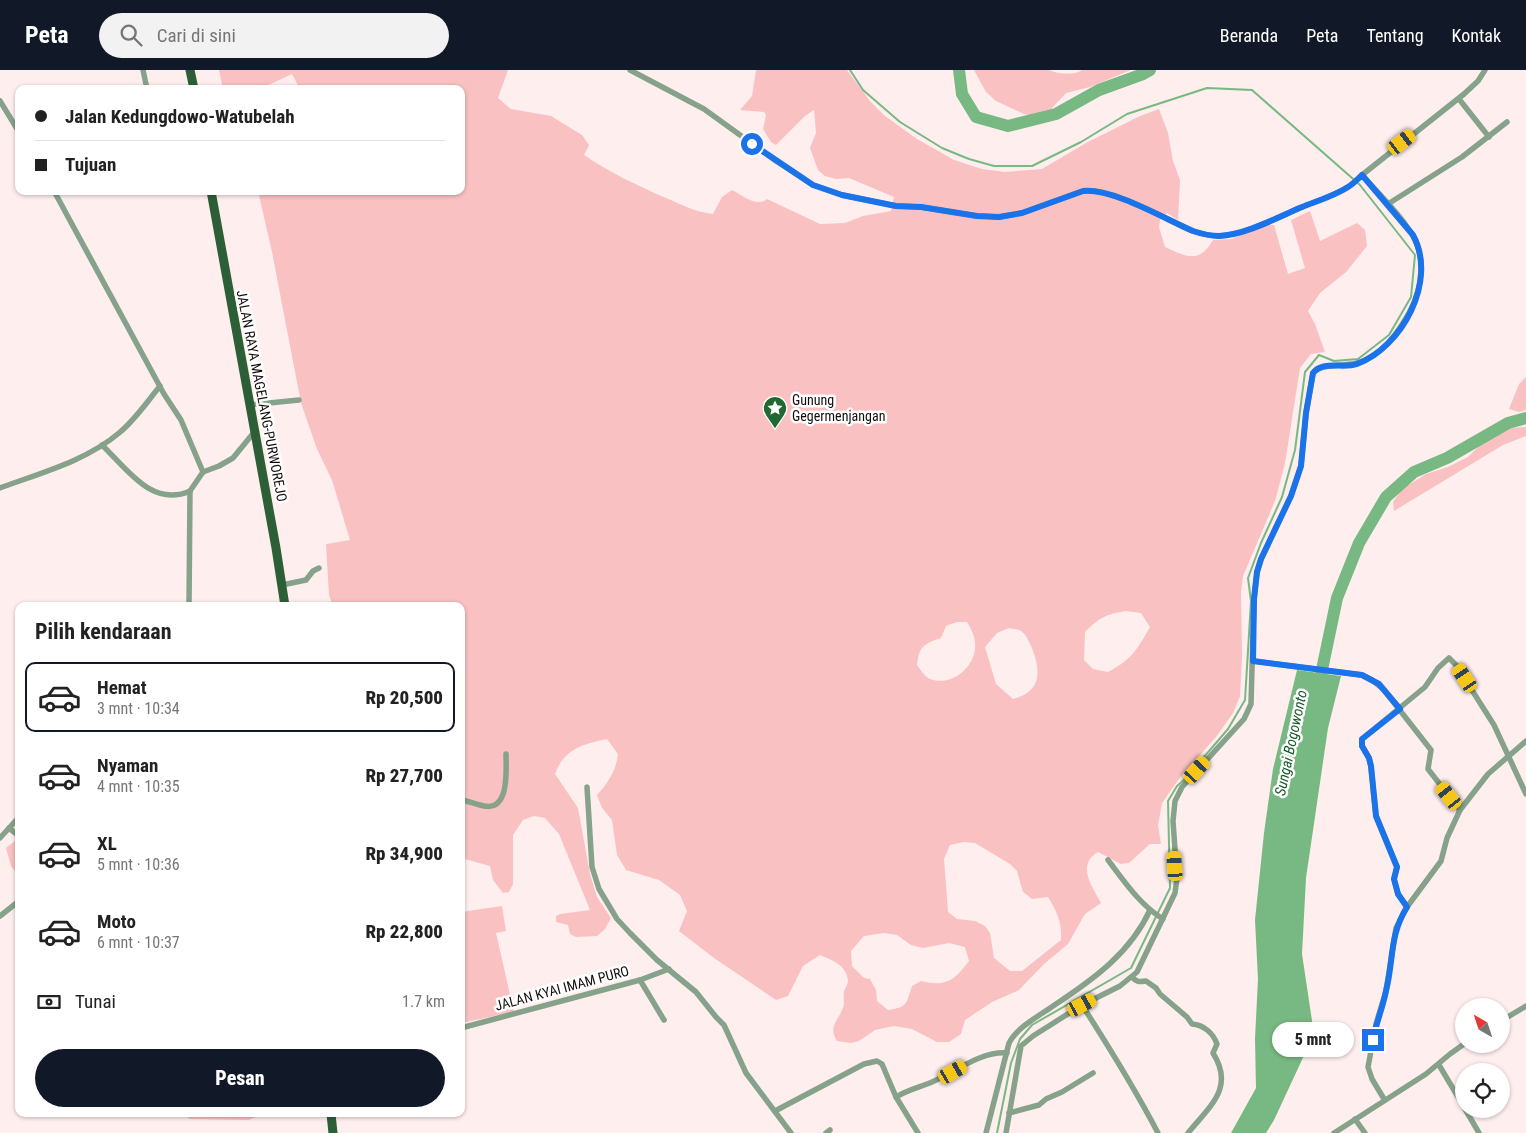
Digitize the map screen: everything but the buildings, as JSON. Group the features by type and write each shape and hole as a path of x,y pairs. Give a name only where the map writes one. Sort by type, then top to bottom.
{"main road":[{"path":"190,70 193,85"},
{"name":"JALAN RAYA MAGELANG-PURWOREJO","path":"212,195 284,602"},
{"path":"332,1117 333,1133"}],"street":[{"path":"143,70 146,85"},
{"path":"630,70 704,110 776,162 813,185 842,195 896,206 921,207 977,216 999,217 1022,213 1083,191 1091,190 1148,209 1194,231 1212,236 1222,236 1268,221 1348,187 1388,153 1459,99 1472,87 1485,70"},
{"path":"1459,99 1489,137"},
{"path":"0,101 15,125"},
{"path":"1388,204 1462,157 1507,122"},
{"path":"1006,1133 1020,1046 1082,1005 1120,986 1132,976 1139,968 1175,893 1173,832 1176,796 1244,719 1252,698 1254,599 1257,572 1261,559 1291,496 1301,466 1307,407 1313,373 1323,366 1355,365 1378,354 1391,341 1419,294 1421,272 1420,256 1416,241 1388,204 1361,177"},
{"path":"56,195 160,386 181,420 203,472"},
{"path":"0,488 42,473 102,445 120,432 160,386"},
{"path":"249,405 299,400"},
{"path":"189,602 190,492 203,472 233,458 255,430"},
{"path":"102,445 152,491 166,496 183,495 190,492"},
{"path":"282,585 306,580 313,571 319,568"},
{"path":"1407,907 1398,894 1394,879 1397,867 1376,816 1371,766 1362,743 1363,737 1425,687 1438,668 1450,658 1482,703 1526,794"},
{"path":"1253,661 1362,675 1379,684 1432,752 1427,766 1428,769 1460,810"},
{"path":"1384,1099 1372,1079 1368,1066 1376,1024 1386,991 1396,928 1407,907 1441,861 1446,838 1460,810 1478,785 1526,741"},
{"path":"465,800 485,807 500,801 507,776 506,754"},
{"path":"587,787 592,867 599,889 617,919 696,992 724,1025 746,1073 791,1133"},
{"path":"0,838 15,821"},
{"path":"9,828 15,833"},
{"path":"1108,860 1135,895 1151,911 1162,918"},
{"path":"0,916 15,904"},
{"path":"986,1133 1009,1043 1017,1033 1109,965 1127,947 1151,911"},
{"name":"JALAN KYAI IMAM PURO","path":"465,1027 640,980 669,969"},
{"path":"1132,976 1134,980 1146,981 1156,988 1192,1024 1200,1025 1214,1037 1217,1044 1213,1053 1221,1065 1223,1080 1220,1093 1188,1133"},
{"path":"640,980 664,1020"},
{"path":"1082,1005 1120,1063 1129,1083 1158,1133"},
{"path":"1510,1016 1526,1006"},
{"path":"1334,1133 1438,1065 1455,1050"},
{"path":"896,1097 984,1057 1007,1053"},
{"path":"775,1111 864,1064 877,1061 882,1064 896,1097 918,1133"},
{"path":"1438,1065 1455,1093"},
{"path":"1009,1113 1039,1105 1046,1099 1062,1092 1093,1073"},
{"path":"1470,1118 1479,1133"},
{"path":"1355,1119 1365,1133"}],"shaded area":[{"path":"219,70 508,70 498,98 511,109 551,116 582,135 589,145 584,155 634,184 689,208 713,214 722,197 732,190 754,201 759,202 767,199 820,224 845,223 863,216 891,211 894,197 849,178 836,179 825,176 818,170 810,148 816,133 814,110 805,116 776,145 771,142 763,129 766,115 764,112 740,110 752,96 756,70 847,70 870,101 885,116 917,139 954,160 982,169 1005,172 1042,169 1086,143 1140,116 1159,109 1168,133 1173,161 1180,180 1178,220 1167,213 1160,220 1159,227 1165,247 1186,256 1197,255 1203,253 1213,240 1232,239 1265,225 1274,225 1288,274 1305,268 1291,220 1310,211 1320,241 1357,223 1365,230 1367,246 1346,272 1320,293 1308,311 1325,352 1311,354 1300,368 1285,463 1275,501 1243,576 1241,592 1242,657 1240,696 1233,713 1216,737 1181,776 1162,803 1158,825 1161,844 1150,844 1129,863 1121,864 1098,852 1091,857 1087,869 1088,876 1101,903 1085,914 1068,944 1044,964 1019,990 992,1002 965,1020 961,1034 949,1042 937,1042 912,1029 894,1026 875,1030 859,1041 851,1043 837,1041 833,1031 843,1008 844,992 848,981 845,971 838,964 820,955 803,966 788,996 776,1000 714,958 679,931 687,911 680,895 659,880 626,870 617,855 612,820 602,808 597,795 611,776 617,760 618,754 607,739 590,743 569,753 555,774 578,808 590,874 597,897 611,918 605,929 597,936 576,937 570,934 568,925 556,922 556,916 560,914 590,910 559,834 545,818 534,816 523,820 513,835 513,884 509,892 503,893 493,880 490,866 465,859 465,602 332,602 329,595 326,544 350,540 332,480 317,449 301,403 272,252 259,195 465,195 465,85 298,85 292,74 269,85 222,85","holes":["1126,611 1141,613 1150,627 1128,659 1108,672 1093,669 1084,660 1085,632 1103,617","957,622 967,622 975,641 974,655 966,669 953,678 938,681 930,679 924,675 917,665 919,654 923,647 941,638 946,626","1009,628 1021,631 1025,635 1032,649 1037,668 1036,681 1033,687 1022,696 1013,699 996,684 985,647 997,633","964,842 975,843 1010,864 1017,871 1023,892 1032,899 1048,897 1058,917 1061,928 1061,940 1022,971 1010,971 994,958 990,933 985,926 975,921 957,919 948,912 944,859 950,845","884,933 897,935 911,945 923,948 949,943 965,947 969,961 949,981 943,983 921,981 912,986 905,1004 899,1008 888,1010 877,1001 876,990 870,979 864,978 852,966 851,951 864,936"]},
{"path":"974,70 1049,70 1066,74 1082,70 1131,70 1090,87 1066,93 1051,109 1030,115 996,101 986,92"},
{"path":"1526,377 1526,410 1519,412 1509,409 1519,384"},
{"path":"1526,427 1526,436 1503,445 1394,511 1393,502 1402,489 1426,474 1448,467 1468,457 1484,441 1508,428"},
{"path":"15,841 15,872 11,866 6,848"},
{"path":"502,906 506,931 496,933 514,1012 465,1022 465,911"},
{"path":"187,1117 256,1117 248,1120 190,1119"}],"water":[{"path":"1297,670 1341,676 1328,728 1306,878 1302,954 1314,1034 1274,1120 1266,1133 1231,1133 1256,1088 1255,1039 1258,979 1255,920 1273,769"}],"waterway":[{"path":"850,70 863,90 900,122 942,148 969,159 994,166 1032,166 1081,142 1127,114 1207,88 1252,90 1360,185 1415,255 1411,297 1389,335 1358,359 1334,361 1319,355 1305,372 1295,450 1282,497 1261,543 1248,578 1251,601 1245,700 1228,729 1177,786 1168,801 1170,888 1131,968 1032,1025 1020,1039 1011,1063 997,1133"},
{"name":"Sungai Bogowonto","path":"959,70 962,94 976,117 1008,126 1056,114 1099,90 1150,70"},
{"name":"Sungai Bogowonto","path":"1319,684 1337,598 1359,543 1386,497 1414,472 1447,458 1508,423 1526,418"}],"place":[{"name":"Gunung Gegermenjangan","path":"775,429"}],"route":[{"path":"752,144 776,162 813,185 855,198 896,206 921,207 977,216 999,217 1022,213 1083,191 1091,190 1148,209 1194,231 1212,236 1239,232 1283,216 1348,187 1362,175 1413,235 1420,256 1421,278 1419,294 1391,341 1378,354 1355,365 1340,367 1323,366 1313,373 1306,413 1301,466 1291,496 1261,559 1257,572 1254,599 1253,661 1362,675 1379,684 1400,709 1362,739 1362,746 1371,766 1374,808 1377,820 1397,867 1394,879 1398,894 1407,907 1396,928 1388,982 1373,1040"}]}
